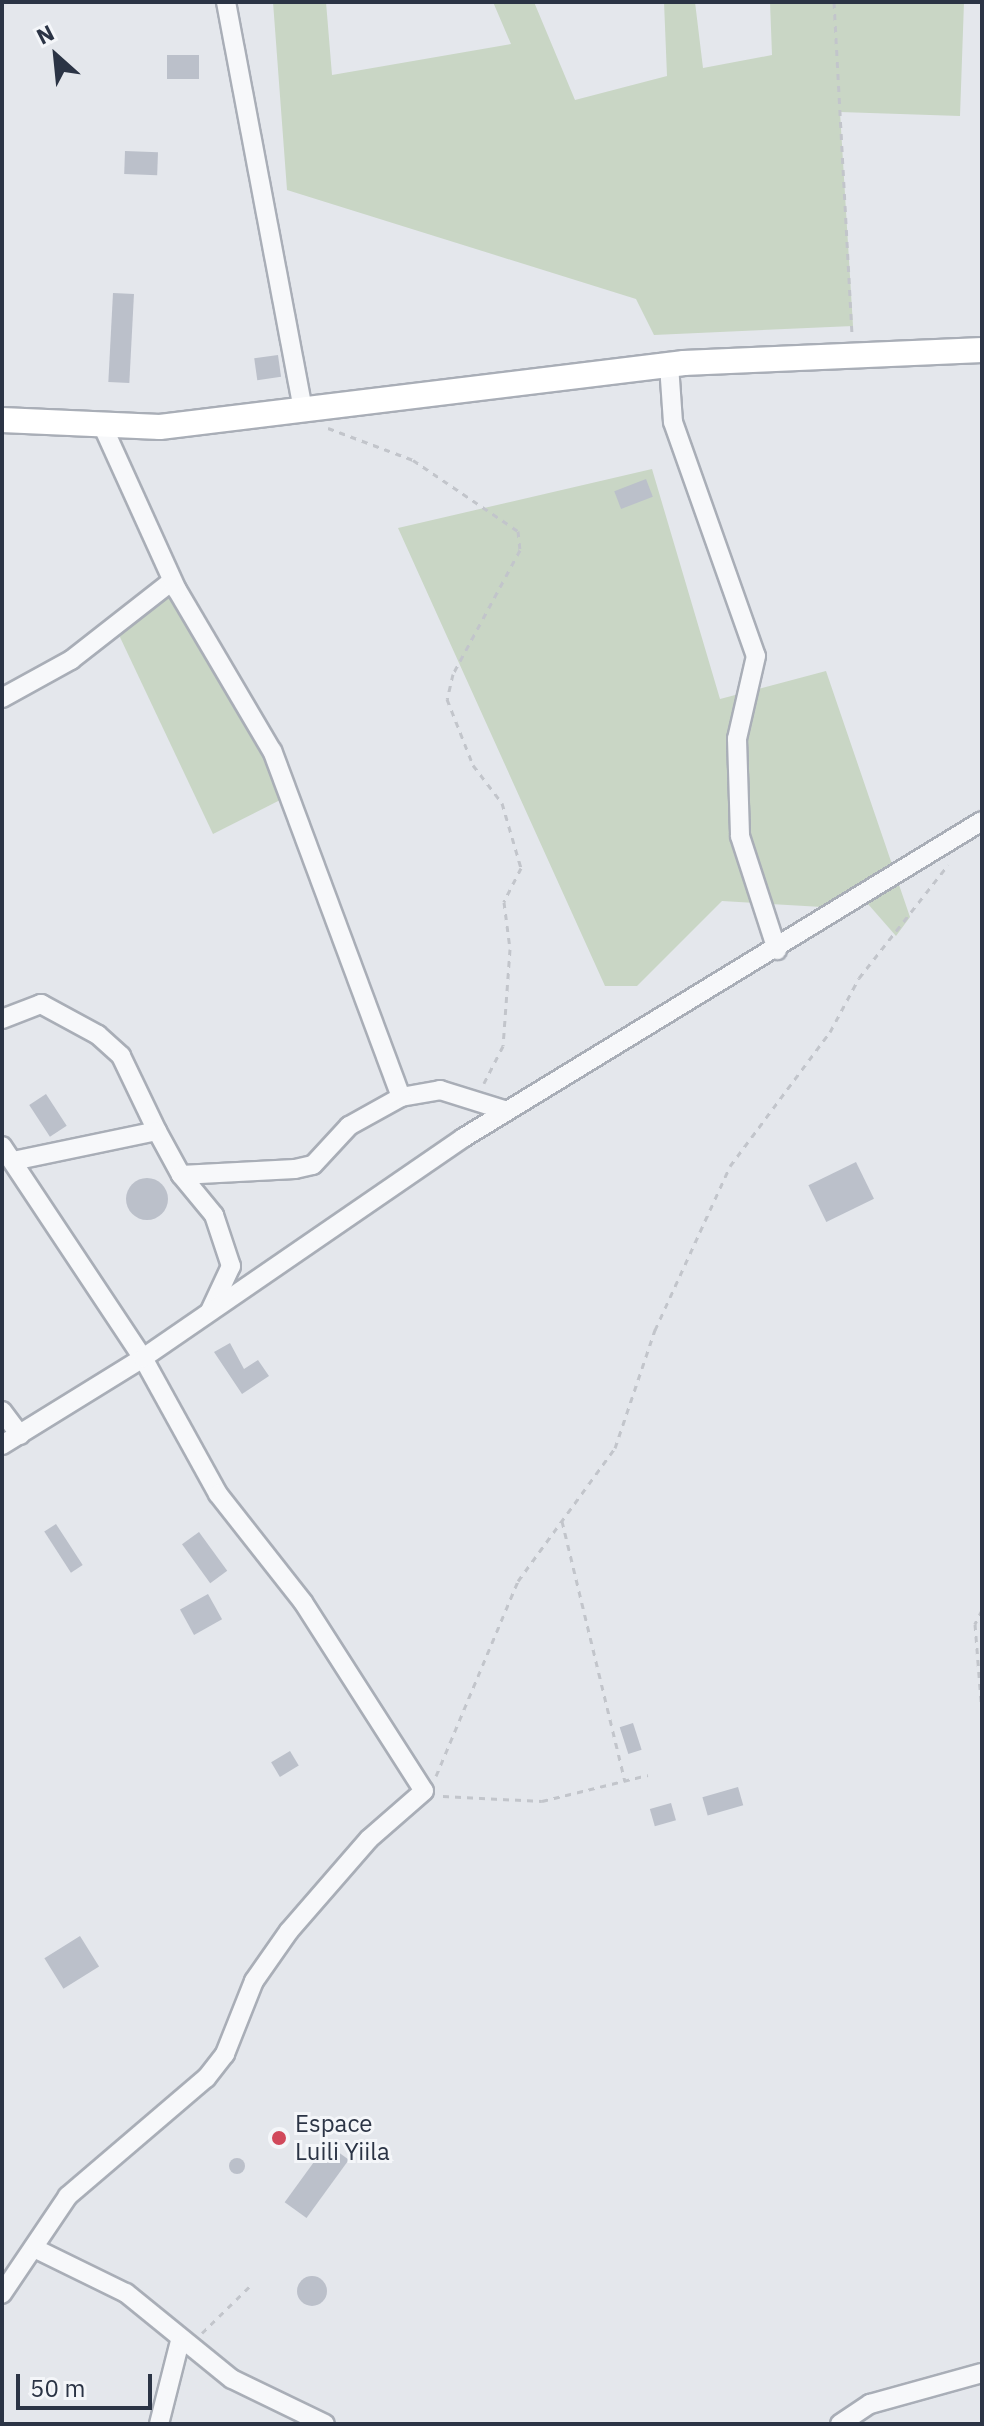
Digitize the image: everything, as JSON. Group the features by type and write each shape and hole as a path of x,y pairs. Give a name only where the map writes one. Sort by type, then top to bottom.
{"street":[{"path":"226,2 311,417"},
{"path":"2,420 103,427 311,417 669,365 850,352 982,350"},
{"path":"669,365 673,422 756,656 737,739 740,836 777,950"},
{"path":"103,427 172,581 272,751 401,1097"},
{"path":"2,698 71,660 172,581"},
{"path":"2,1445 207,1316 507,1111 777,950 982,821"},
{"path":"2,1019 41,1004 98,1035 121,1056 181,1175 214,1215 231,1266 207,1316"},
{"path":"181,1175 248,1176 313,1165 349,1126 401,1097 425,1089 507,1111"},
{"path":"2,2294 36,2249 68,2196 206,2078 225,2054 254,1981 289,1931 369,1839 424,1791 303,1602 218,1494 143,1358 7,1154 157,1131"},
{"path":"2,1411 20,1435"},
{"path":"36,2249 126,2293 180,2341 290,2413 325,2424"},
{"path":"159,2424 180,2341"},
{"path":"840,2424 870,2404 982,2373"}],"path":[{"path":"834,2 850,352"},
{"path":"311,417 386,446 518,531 520,550 453,674 447,699 473,765 502,803 521,868 504,902 510,949 503,1046 473,1100"},
{"path":"648,1775 542,1801 458,1800 424,1791 463,1722 518,1581 615,1448 655,1330 701,1244 730,1166 830,1032 859,978 955,858"},
{"path":"561,1519 580,1572 625,1781"},
{"path":"982,1610 975,1624 982,1713"},
{"path":"180,2341 208,2330 252,2284"}],"green space":[{"path":"273,2 326,2 332,75 511,44 493,2 534,2 575,100 667,76 664,2 695,2 703,68 772,55 770,2 964,2 960,116 840,112 853,326 654,335 636,299 287,190"},
{"path":"652,469 720,699 826,671 910,917 896,936 861,896 839,908 722,901 637,986 605,986 398,528"},
{"path":"176,591 288,796 213,834 118,633"}],"building":[{"path":"167,55 199,55 199,79 167,79"},
{"path":"125,151 158,152 157,175 124,174"},
{"path":"113,293 134,294 129,383 108,382"},
{"path":"278,355 281,377 257,380 254,358"},
{"path":"646,479 653,497 621,509 614,491"},
{"path":"46,1094 67,1126 50,1137 29,1105"},
{"path":"856,1162 874,1199 826,1222 808,1185"},
{"path":"147,1178 162,1184 168,1199 162,1214 147,1220 132,1214 126,1199 132,1184"},
{"path":"230,1343 244,1369 258,1360 269,1376 242,1394 214,1352"},
{"path":"56,1524 83,1565 71,1573 44,1532"},
{"path":"199,1532 227,1571 210,1583 182,1544"},
{"path":"208,1594 222,1619 194,1635 180,1610"},
{"path":"633,1723 642,1750 628,1754 620,1727"},
{"path":"290,1751 299,1766 280,1777 271,1762"},
{"path":"738,1787 743,1805 708,1815 702,1797"},
{"path":"671,1803 676,1820 655,1826 650,1809"},
{"path":"80,1936 99,1967 63,1989 44,1958"},
{"path":"327,2144 349,2160 307,2218 285,2202"},
{"path":"234,2158 240,2158 245,2166 243,2172 234,2174 229,2169 229,2163"},
{"path":"312,2276 323,2280 327,2291 323,2302 312,2306 301,2302 297,2291 301,2280"}],"place":[{"name":"Espace Luili Yiila","path":"279,2138"}]}
